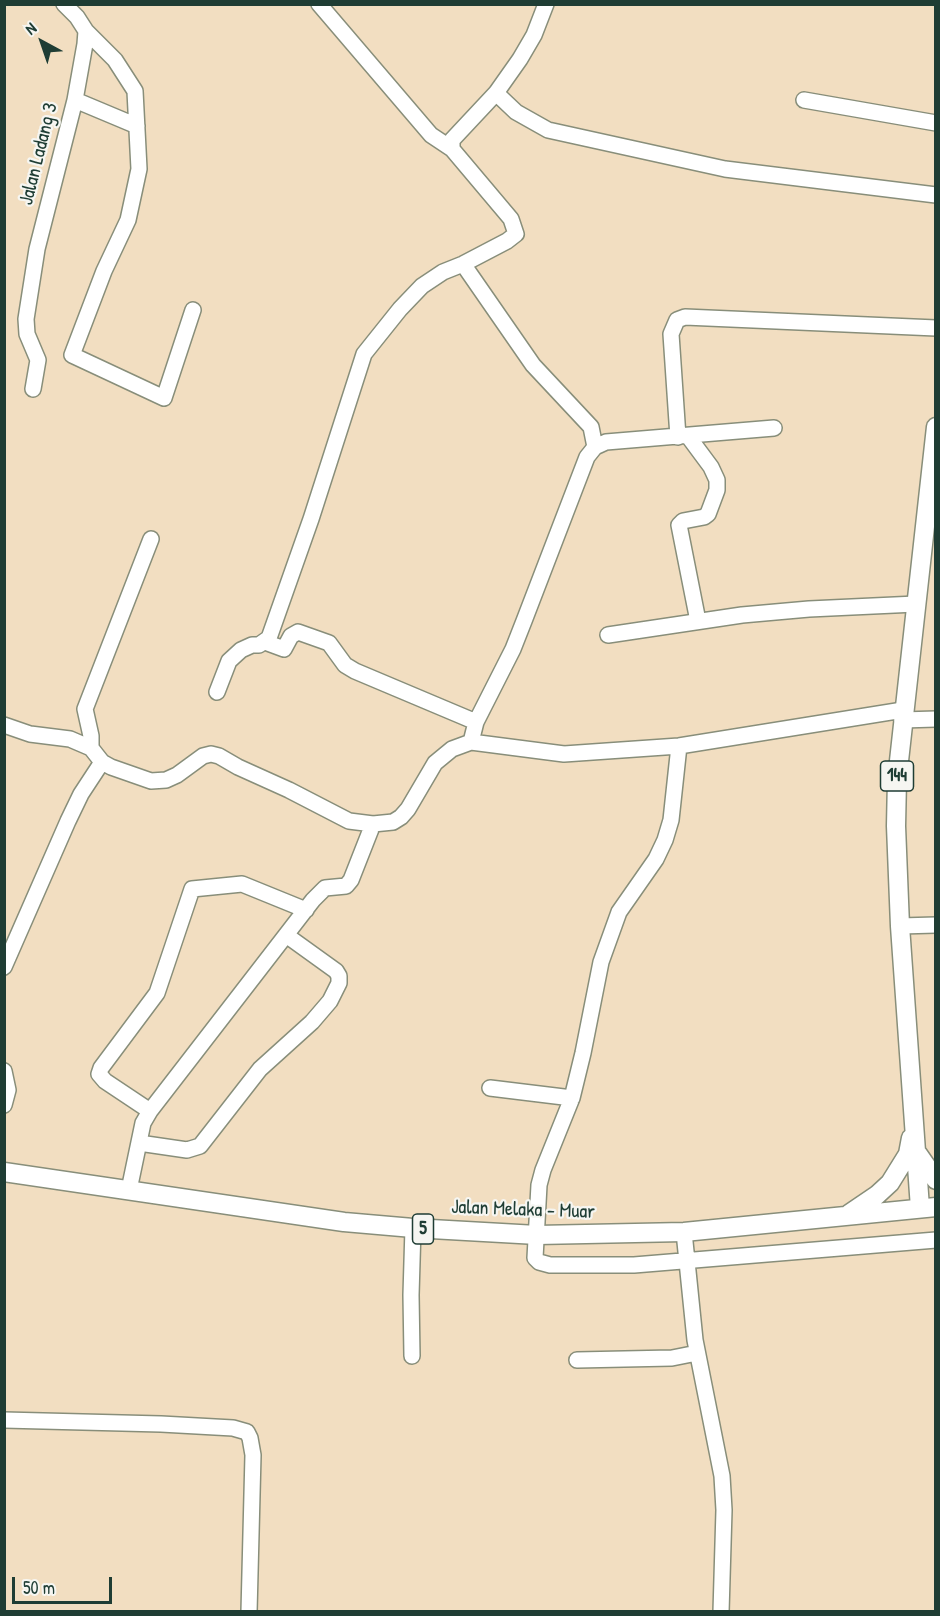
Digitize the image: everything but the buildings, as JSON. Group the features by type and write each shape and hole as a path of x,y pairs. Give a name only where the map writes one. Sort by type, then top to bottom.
{"main road":[{"name":"144","path":"928,1207 915,1147 900,926 897,779 916,604 929,548 936,427"},
{"path":"845,1217 890,1183 908,1154 914,1126"},
{"path":"915,1147 926,1168 936,1180"},
{"name":"Jalan Melaka - Muar","path":"4,1172 344,1222 537,1235 684,1232 928,1207"}],"street":[{"path":"64,4 114,60 135,91 140,169 128,220 104,271 72,355 164,398 193,310"},
{"path":"217,692 229,661 241,650 265,642 269,638 364,354 400,309 422,286 443,272 507,241 517,232 511,219 452,149 431,135 319,4"},
{"path":"452,149 452,140 456,133 496,93 520,59 534,35 546,4"},
{"name":"Jalan Ladang 3","path":"33,389 38,360 27,334 26,319 37,249 75,100 84,57 86,31"},
{"path":"496,93 516,112 548,130 725,169 936,195"},
{"path":"75,100 137,126"},
{"path":"804,100 936,123"},
{"path":"463,264 533,365 591,427 595,447"},
{"path":"698,621 679,525 683,521 704,517 708,514 717,490 717,480 711,467 683,437 671,334 676,320 685,317 936,328"},
{"path":"471,742 476,722 513,649 587,457 595,447 606,442 774,428"},
{"path":"91,748 91,736 85,709 151,539"},
{"path":"608,635 698,621 798,610 916,604"},
{"path":"265,642 284,649 291,636 298,632 329,643 345,665 355,671 476,722"},
{"path":"4,725 30,734 70,739 91,748 102,762 151,781 166,780 177,775 203,756 211,754 219,756 349,820 373,824 393,822 401,817 435,763 452,749 471,742 564,754 678,746 903,715 936,719"},
{"path":"678,746 672,811 665,840 656,859 619,912 601,962 572,1098 539,1185 535,1258 539,1262 550,1264 634,1265 936,1240"},
{"path":"4,967 68,821 81,794 102,762"},
{"path":"129,1190 143,1124 150,1111 322,890 328,887 346,886 351,880 373,824"},
{"path":"150,1111 105,1081 99,1074 101,1068 157,993 192,889 242,884 306,910"},
{"path":"900,926 936,925"},
{"path":"139,1143 187,1150 200,1146 260,1069 312,1022 330,1001 339,983 336,971 286,935"},
{"path":"4,1071 8,1090 4,1105"},
{"path":"490,1088 572,1098"},
{"path":"412,1356 413,1228"},
{"path":"684,1232 697,1353 722,1476 724,1510 721,1611"},
{"path":"577,1360 672,1358 697,1353"},
{"path":"4,1420 171,1424 233,1428 247,1432 253,1455 249,1611"}]}
